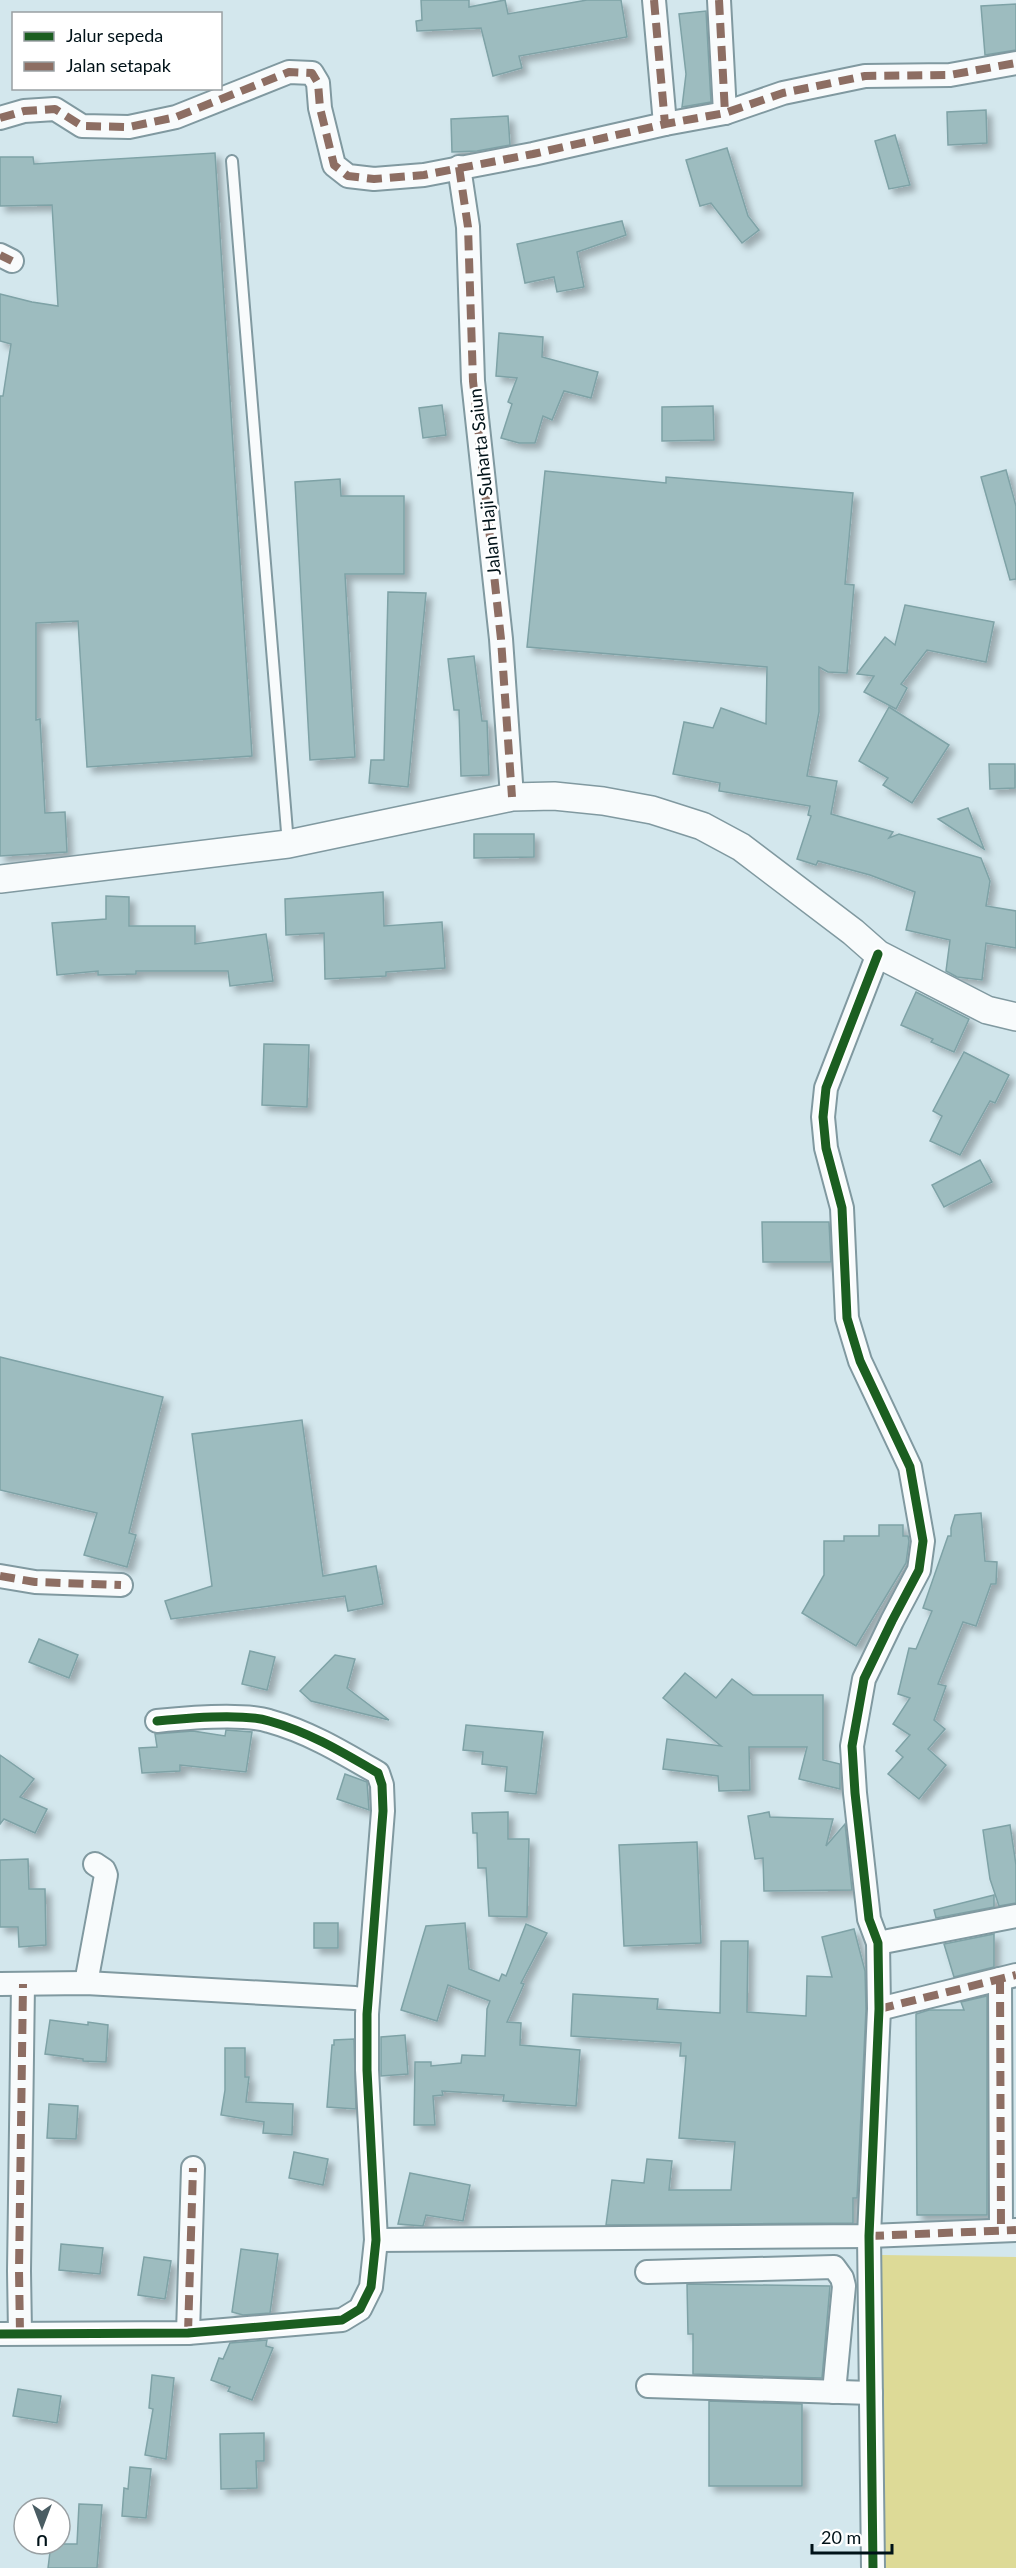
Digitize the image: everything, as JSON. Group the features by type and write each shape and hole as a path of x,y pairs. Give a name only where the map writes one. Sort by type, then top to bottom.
{"street":[{"path":"654,0 665,124"},
{"path":"719,0 725,113"},
{"path":"0,118 24,111 55,109 82,126 129,127 176,117 289,72 312,73 318,83 320,108 334,165 348,176 374,179 424,175 533,154 725,113 783,93 865,76 950,75 1016,63"},
{"name":"Jalan Haji Suharta Saiun","path":"459,167 468,227 473,381 501,639 512,797"},
{"path":"0,879 288,844 512,797 554,796 603,801 652,810 702,826 741,847 781,880 853,932 878,954 987,1010 1016,1017"},
{"path":"873,2568 869,2236 879,2009 878,1943 869,1919 852,1746 864,1679 919,1570 923,1541 910,1467 860,1361 847,1318 842,1208 826,1148 823,1117 826,1088 878,954"},
{"path":"0,1576 35,1582 121,1585"},
{"path":"23,1984 19,2271 10,2333 188,2333 336,2321 352,2316 360,2309 371,2287 376,2240 367,2070 367,2000 382,1811 382,1785 378,1773 318,1738 267,1720 189,1718 157,1721"},
{"path":"86,1983 106,1875 104,1870 95,1864"},
{"path":"878,1943 1016,1916"},
{"path":"376,2240 869,2236 1009,2230 1008,1977 879,2009"},
{"path":"0,1984 86,1983 367,2000"},
{"path":"188,2333 193,2168"},
{"path":"647,2272 834,2267 842,2278 843,2286 834,2392"},
{"path":"648,2386 871,2393"}],"lane":[{"path":"232,161 288,844"}],"shaded area":[{"path":"882,2255 1016,2257 1016,2568 879,2568"}],"building":[{"path":"421,0 469,0 469,7 505,0 508,14 587,0 621,0 627,37 519,56 522,68 493,76 481,28 417,31 416,21 422,20"},
{"path":"1016,4 1016,50 985,55 981,6"},
{"path":"706,11 711,102 682,107 686,74 679,14"},
{"path":"986,110 987,143 948,145 947,112"},
{"path":"508,116 510,145 477,151 452,152 451,119"},
{"path":"895,135 910,185 889,189 875,141"},
{"path":"727,148 748,216 759,230 742,243 711,203 700,206 686,160"},
{"path":"215,153 252,756 87,767 78,621 36,623 36,720 40,719 45,813 65,812 67,852 0,856 0,396 3,396 11,344 0,341 0,294 58,306 52,205 0,206 0,157 33,157 34,164"},
{"path":"622,221 626,235 577,252 584,287 557,292 554,277 525,283 517,244"},
{"path":"499,333 543,337 542,357 598,372 591,398 564,391 552,420 543,416 535,443 519,443 501,438 512,404 508,402 517,378 496,376"},
{"path":"442,405 446,435 423,438 419,408"},
{"path":"713,406 714,440 662,441 662,407"},
{"path":"1006,470 1016,506 1016,579 1010,580 981,477"},
{"path":"545,471 666,483 666,477 853,493 845,584 854,585 847,673 828,672 819,667 819,712 807,776 837,781 831,814 893,832 889,838 899,834 981,858 990,881 986,906 1016,911 1016,948 986,943 982,980 957,977 946,971 950,940 906,930 915,892 870,875 818,861 816,865 797,859 811,816 808,815 810,806 719,791 720,783 673,774 684,722 713,728 721,708 766,724 767,667 527,647"},
{"path":"340,479 341,496 404,496 404,574 345,574 355,757 310,760 295,482"},
{"path":"388,592 426,593 408,787 369,783 371,760 384,760"},
{"path":"905,605 994,622 986,662 927,650 901,684 907,688 896,709 864,692 874,676 857,674 885,637 895,645"},
{"path":"474,656 482,721 487,721 489,775 461,776 459,710 454,710 448,659"},
{"path":"889,707 949,745 912,803 883,785 888,778 859,761"},
{"path":"989,764 1015,764 1015,788 990,789"},
{"path":"968,808 984,849 938,819"},
{"path":"474,834 534,834 534,857 474,858"},
{"path":"383,892 384,926 442,922 445,968 386,972 386,976 325,979 324,933 286,935 285,899"},
{"path":"106,896 129,897 129,926 195,926 195,944 266,934 273,981 230,986 228,971 136,971 136,974 98,975 98,971 57,975 52,923 106,919"},
{"path":"916,992 969,1019 954,1052 931,1042 933,1039 901,1025"},
{"path":"264,1044 309,1045 307,1107 262,1105"},
{"path":"964,1052 1009,1075 995,1103 990,1101 960,1155 930,1141 942,1116 933,1111"},
{"path":"980,1160 992,1182 944,1207 932,1185"},
{"path":"762,1222 829,1222 831,1262 763,1262"},
{"path":"0,1357 163,1397 129,1533 136,1535 127,1567 84,1555 97,1513 0,1490"},
{"path":"302,1420 323,1576 376,1566 383,1604 348,1611 345,1596 171,1619 165,1601 212,1586 192,1434"},
{"path":"981,1513 985,1561 997,1562 996,1584 991,1584 976,1626 963,1622 938,1684 946,1686 934,1720 945,1729 928,1749 946,1765 919,1799 888,1774 903,1757 896,1751 910,1735 893,1724 910,1698 898,1694 909,1648 916,1649 932,1611 923,1608 948,1536 951,1536 955,1515"},
{"path":"879,1525 903,1525 903,1536 908,1536 909,1541 906,1563 856,1646 802,1613 824,1575 824,1541 844,1541 844,1536 879,1536"},
{"path":"39,1639 78,1655 69,1678 29,1662"},
{"path":"250,1651 275,1657 267,1690 242,1684"},
{"path":"335,1655 355,1659 347,1688 389,1720 311,1701 300,1691"},
{"path":"685,1673 716,1698 732,1679 753,1695 823,1695 823,1760 840,1764 840,1789 799,1779 807,1747 749,1747 750,1790 719,1791 718,1776 663,1769 667,1739 721,1746 663,1698"},
{"path":"466,1725 543,1732 536,1794 505,1791 507,1767 482,1764 483,1752 463,1750"},
{"path":"226,1730 252,1732 246,1772 180,1765 180,1771 142,1773 139,1748 157,1747 155,1734 193,1731 225,1736"},
{"path":"0,1755 34,1779 20,1797 47,1809 35,1833 4,1819 0,1824"},
{"path":"345,1774 367,1782 369,1810 337,1799"},
{"path":"508,1812 508,1839 529,1839 527,1917 489,1916 486,1868 478,1868 477,1833 473,1833 472,1813"},
{"path":"769,1812 770,1817 833,1819 826,1846 845,1824 852,1890 764,1891 763,1858 755,1859 748,1816"},
{"path":"1010,1825 1016,1865 1016,1903 999,1906 990,1879 983,1830"},
{"path":"697,1842 701,1943 624,1946 619,1845"},
{"path":"28,1859 29,1889 45,1889 46,1945 19,1947 18,1927 0,1927 0,1860"},
{"path":"994,1895 994,1907 936,1918 934,1910"},
{"path":"314,1923 338,1923 338,1948 314,1948"},
{"path":"465,1923 469,1969 499,1981 502,1974 506,1976 526,1924 547,1933 521,1983 524,1984 507,2022 521,2023 520,2045 580,2050 576,2106 503,2101 504,2095 442,2091 443,2095 433,2096 435,2125 414,2125 415,2062 431,2062 431,2066 461,2063 462,2055 485,2056 487,2009 490,2001 448,1985 437,2021 401,2010 426,1926"},
{"path":"854,1929 865,1971 866,2009 857,2198 853,2198 853,2223 606,2225 612,2180 644,2183 647,2159 672,2161 669,2190 731,2190 735,2142 679,2138 686,2056 680,2056 681,2043 571,2036 573,1994 658,1999 657,2009 720,2013 721,1941 748,1941 747,2012 806,2016 807,1976 832,1977 822,1937"},
{"path":"994,1934 994,1967 954,1977 944,1944"},
{"path":"987,1996 987,2215 917,2215 916,2014 929,2010 964,2010 961,2002"},
{"path":"50,2020 108,2025 106,2062 83,2061 83,2059 45,2054"},
{"path":"405,2035 408,2074 381,2076 381,2037"},
{"path":"354,2039 356,2109 327,2107 332,2045 334,2045 334,2040"},
{"path":"225,2048 245,2048 245,2077 249,2077 246,2102 293,2104 292,2135 263,2133 264,2122 221,2115 225,2090"},
{"path":"49,2104 78,2106 76,2139 47,2138"},
{"path":"294,2152 328,2159 323,2185 289,2178"},
{"path":"410,2173 470,2185 463,2221 426,2215 423,2226 398,2224"},
{"path":"61,2244 103,2248 100,2274 59,2270"},
{"path":"241,2249 278,2254 270,2313 243,2315 232,2312"},
{"path":"144,2257 171,2261 165,2299 138,2295"},
{"path":"687,2284 830,2286 822,2378 693,2374 693,2334 688,2334"},
{"path":"267,2340 266,2346 273,2348 252,2400 228,2391 230,2387 211,2380 219,2358 223,2359 230,2343"},
{"path":"152,2375 174,2378 166,2459 145,2455 153,2409 149,2408"},
{"path":"18,2389 61,2396 57,2423 13,2416"},
{"path":"709,2401 802,2404 802,2486 709,2486"},
{"path":"264,2433 264,2461 256,2461 257,2488 221,2489 220,2434"},
{"path":"130,2467 151,2469 146,2518 122,2516 124,2488 128,2489"},
{"path":"79,2504 102,2505 97,2568 48,2568 50,2556 72,2556 72,2544 77,2544"}],"marked path":[{"path":"654,0 665,124"},
{"path":"719,0 725,113"},
{"path":"0,118 24,111 55,109 82,126 129,127 176,117 289,72 312,73 318,83 320,108 334,165 348,176 374,179 424,175 533,154 725,113 783,93 865,76 950,75 1016,63"},
{"path":"459,167 468,227 473,381 501,639 512,797"},
{"path":"0,255 12,261"},
{"path":"0,1576 35,1582 121,1585"},
{"path":"879,2009 1016,1975"},
{"path":"1000,1979 1001,2230"},
{"path":"20,2333 23,1984"},
{"path":"188,2333 193,2168"},
{"path":"869,2236 1016,2230"}],"cycle path":[{"path":"873,2568 869,2236 879,2009 878,1943 869,1919 852,1746 864,1679 919,1570 923,1541 910,1467 860,1361 847,1318 842,1208 826,1148 823,1117 826,1088 878,954"},
{"path":"0,2334 188,2333 342,2320 360,2309 371,2287 376,2240 367,2070 367,2014 383,1811 382,1785 378,1773 312,1737 269,1721 245,1717 157,1721"}]}
